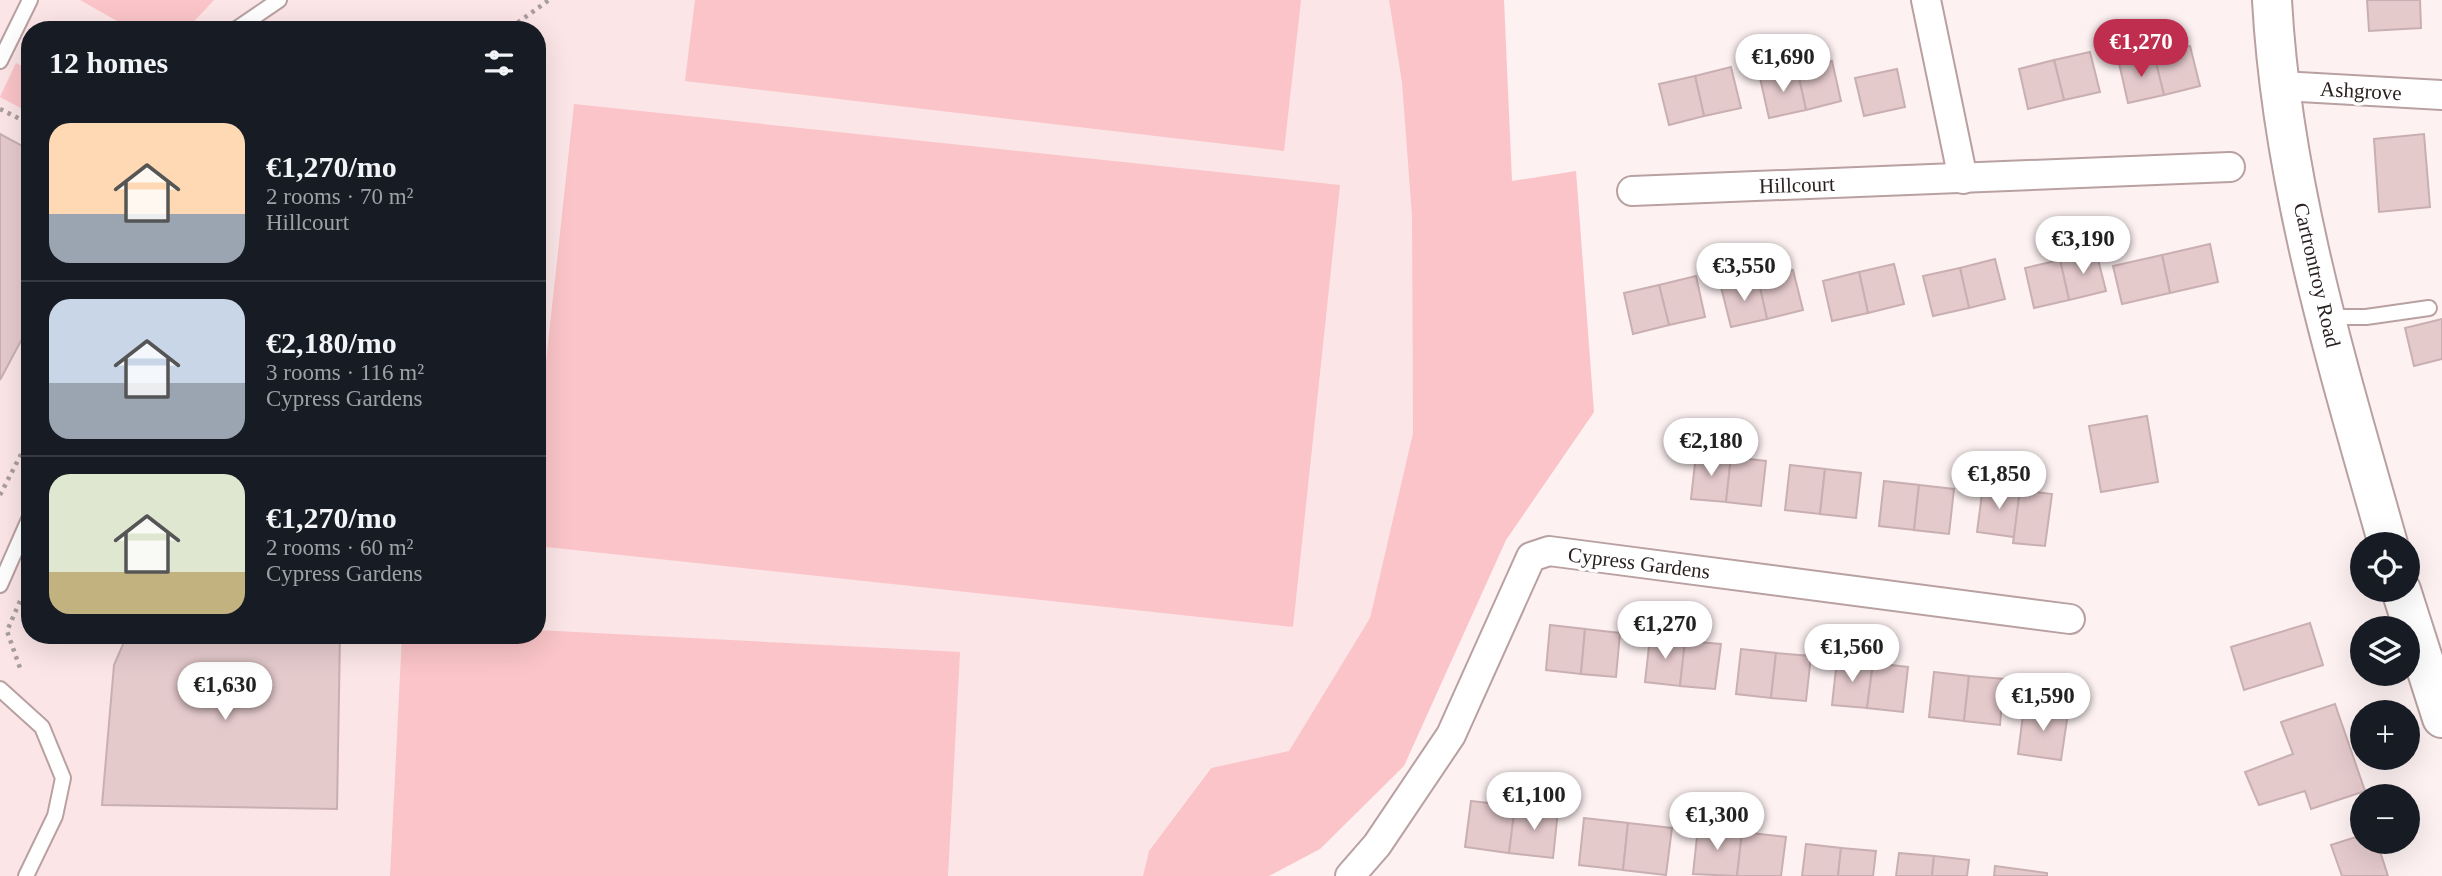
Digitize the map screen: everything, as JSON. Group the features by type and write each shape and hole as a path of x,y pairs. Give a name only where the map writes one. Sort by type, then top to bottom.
{"street":[{"path":"1926,0 1963,179"},
{"name":"Cartrontroy Road","path":"2272,0 2280,86 2300,200 2327,317 2385,532"},
{"name":"Ashgrove","path":"2280,86 2442,95"},
{"name":"Hillcourt","path":"1632,191 2230,167"},
{"name":"Cypress Gardens","path":"1350,876 1377,845 1451,735 1531,557 1549,551 2070,619"},
{"path":"2405,602 2442,718"}],"lane":[{"path":"0,61 30,0"},
{"path":"248,21 279,0"},
{"path":"2327,317 2366,317 2429,308"},
{"path":"0,585 21,537"},
{"path":"0,690 42,727 63,778 55,816 26,876"}],"path":[{"path":"520,21 550,0"},
{"path":"0,109 21,120"},
{"path":"0,495 21,454"}],"shaded area":[{"path":"0,0 1389,0 1402,83 1412,217 1413,433 1370,618 1289,752 1210,768 1149,851 1143,876 0,876"},
{"path":"80,0 214,0 194,21 117,21"},
{"path":"695,0 1301,0 1284,151 685,81"},
{"path":"1389,0 1504,0 1512,181 1576,171 1594,412 1506,540 1404,766 1320,849 1269,876 1143,876 1149,851 1211,768 1289,751 1370,618 1413,433 1412,217 1402,83"},
{"path":"16,63 21,66 21,108 0,97"},
{"path":"574,104 1340,185 1293,627 546,547 546,362"},
{"path":"546,630 960,652 948,876 390,876 402,644 546,644"}],"building":[{"path":"2367,0 2420,0 2421,28 2369,31"},
{"path":"2190,46 2200,86 2164,95 2154,55"},
{"path":"2090,52 2100,92 2064,100 2054,60"},
{"path":"2154,55 2164,95 2128,103 2119,63"},
{"path":"2054,60 2064,100 2028,109 2019,69"},
{"path":"1832,61 1841,101 1806,110 1797,69"},
{"path":"1731,67 1741,108 1704,116 1695,76"},
{"path":"1797,69 1806,110 1769,118 1760,78"},
{"path":"1897,69 1905,107 1864,116 1855,78"},
{"path":"1695,76 1704,116 1669,125 1659,84"},
{"path":"0,134 21,145 21,341 0,380"},
{"path":"2424,134 2430,207 2379,212 2374,139"},
{"path":"2210,244 2218,282 2170,293 2162,255"},
{"path":"2096,251 2106,291 2069,300 2060,260"},
{"path":"2162,255 2170,293 2122,304 2113,266"},
{"path":"1995,259 2005,299 1969,308 1960,268"},
{"path":"2060,260 2069,300 2034,308 2025,268"},
{"path":"1894,264 1904,304 1868,313 1859,272"},
{"path":"1960,268 1969,308 1933,316 1923,276"},
{"path":"1793,270 1803,310 1767,319 1758,279"},
{"path":"1859,272 1868,313 1832,321 1823,281"},
{"path":"1696,276 1705,317 1669,325 1659,285"},
{"path":"1758,279 1767,319 1731,327 1721,287"},
{"path":"1659,285 1669,325 1633,334 1624,293"},
{"path":"2442,319 2442,359 2414,366 2405,328"},
{"path":"2147,416 2158,482 2101,492 2089,426"},
{"path":"1696,454 1731,457 1726,502 1691,499"},
{"path":"1731,457 1766,461 1761,506 1726,502"},
{"path":"1790,465 1825,469 1820,514 1785,510"},
{"path":"1825,469 1861,473 1856,518 1820,514"},
{"path":"1884,481 1919,485 1914,530 1879,526"},
{"path":"1919,485 1954,489 1949,534 1914,530"},
{"path":"1983,486 2020,490 2014,537 1977,532"},
{"path":"2020,490 2052,494 2045,546 2013,543"},
{"path":"2310,623 2323,665 2244,690 2231,647"},
{"path":"1550,625 1585,629 1581,674 1546,670"},
{"path":"1585,629 1620,633 1616,677 1581,674"},
{"path":"1650,637 1685,641 1680,686 1645,682"},
{"path":"1685,641 1721,644 1715,689 1680,686"},
{"path":"123,644 340,644 337,809 102,805 114,665"},
{"path":"1741,649 1776,653 1771,698 1736,694"},
{"path":"1776,653 1811,656 1806,701 1771,698"},
{"path":"1837,659 1873,663 1867,708 1832,705"},
{"path":"1873,663 1908,667 1903,712 1867,708"},
{"path":"1934,672 1969,676 1964,721 1929,717"},
{"path":"1969,676 2004,679 2000,725 1964,721"},
{"path":"2335,704 2350,748 2350,770 2358,770 2363,784 2350,784 2350,796 2311,809 2305,791 2259,805 2245,772 2293,754 2281,722"},
{"path":"2024,707 2068,713 2061,760 2018,754"},
{"path":"1471,801 1515,806 1509,853 1465,847"},
{"path":"1515,806 1558,811 1553,858 1509,853"},
{"path":"1584,818 1628,823 1623,870 1579,865"},
{"path":"1628,823 1672,828 1666,875 1623,870"},
{"path":"1698,827 1742,832 1737,876 1693,874"},
{"path":"1742,832 1786,837 1781,876 1737,876"},
{"path":"2350,839 2350,854 2381,854 2388,876 2342,876 2331,845"},
{"path":"1806,844 1841,848 1838,876 1802,876"},
{"path":"1841,848 1876,851 1873,876 1838,876"},
{"path":"1899,853 1934,856 1932,876 1896,876"},
{"path":"1934,856 1969,860 1967,876 1932,876"},
{"path":"1995,866 2047,873 2047,876 1994,876"}]}
